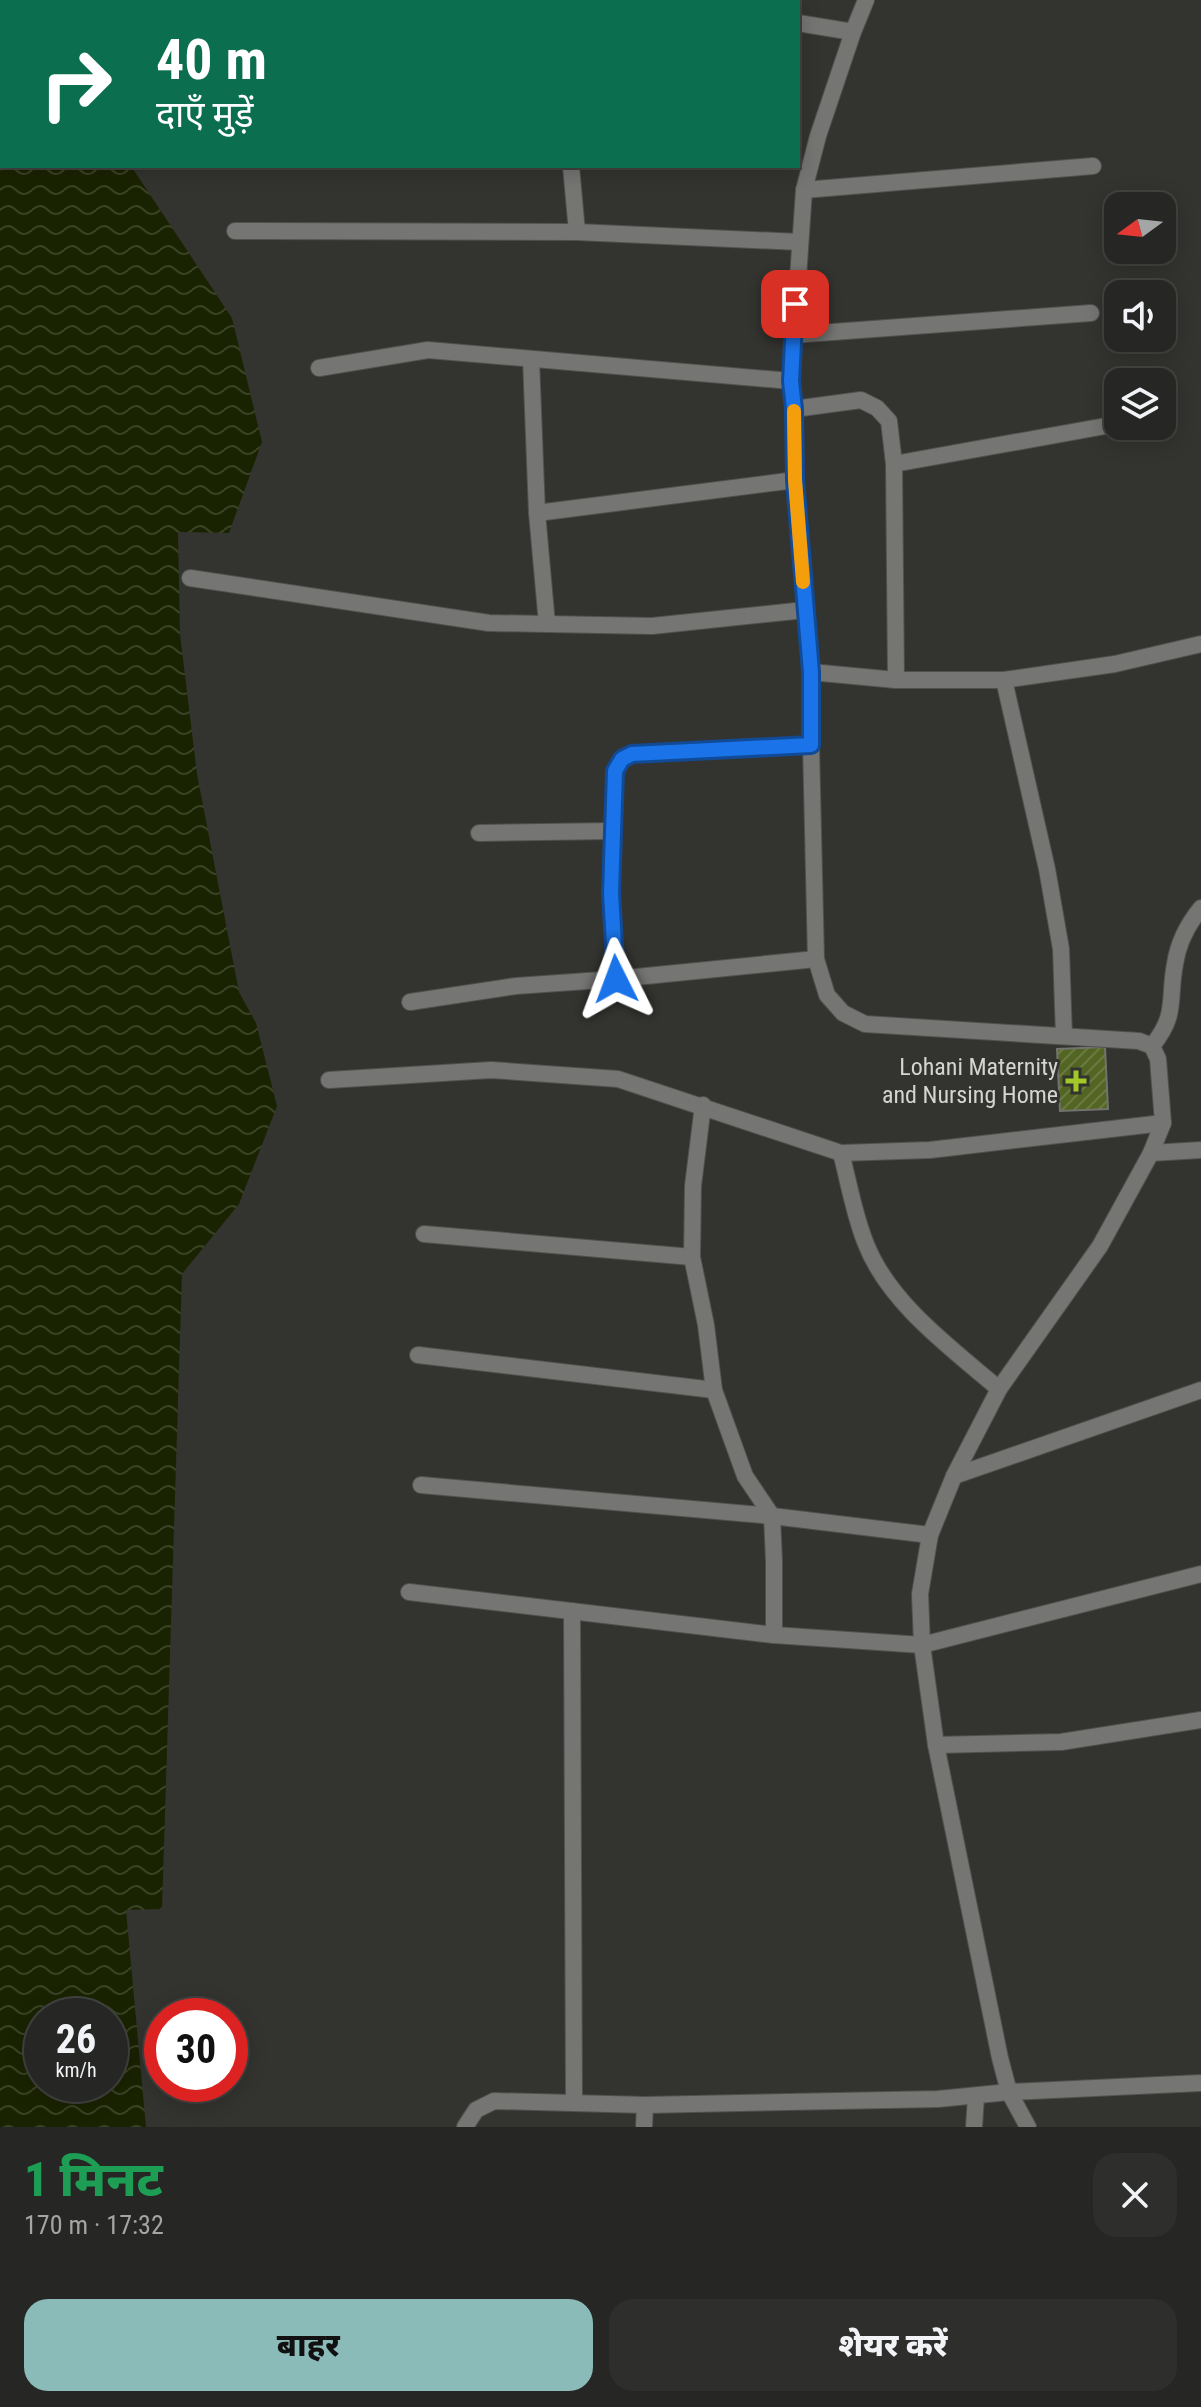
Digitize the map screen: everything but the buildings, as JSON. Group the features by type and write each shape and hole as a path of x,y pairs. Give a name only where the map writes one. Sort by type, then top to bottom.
{"street":[{"path":"866,0 818,136 804,190 792,335 795,480 811,672 816,959 827,995 843,1013 865,1024 1139,1041 1152,1046 1158,1059 1163,1123 1151,1153 1100,1246 999,1389 954,1476 930,1535 920,1594 922,1645 936,1745 1000,2058 1009,2092 1028,2127"},
{"path":"800,23 853,32"},
{"path":"804,190 1093,166"},
{"path":"571,168 577,232"},
{"path":"235,231 577,232 800,242"},
{"path":"792,335 1091,313"},
{"path":"319,368 428,350 791,381"},
{"path":"531,359 537,513 547,624"},
{"path":"794,409 861,400 877,408 889,421 894,464 896,680"},
{"path":"894,464 1104,426"},
{"path":"537,513 795,480"},
{"path":"190,578 489,623 652,626 805,610"},
{"path":"811,672 896,680 1004,680 1115,664 1201,644"},
{"path":"1004,680 1047,869 1061,949 1064,1036"},
{"path":"616,979 611,893 612,831 615,771 622,759 632,754 811,745"},
{"path":"479,833 612,831"},
{"path":"1152,1046 1164,1031 1170,1016 1175,963 1183,934 1201,908"},
{"path":"410,1002 516,986 816,959"},
{"path":"329,1080 491,1070 618,1079 841,1153 930,1150 1163,1123"},
{"path":"703,1105 693,1186 692,1257 706,1325 714,1390 745,1476 772,1516 774,1635"},
{"path":"1151,1153 1201,1150"},
{"path":"841,1153 866,1243 888,1286 999,1389"},
{"path":"424,1234 692,1257"},
{"path":"418,1355 714,1390"},
{"path":"954,1476 1201,1390"},
{"path":"421,1485 772,1516 930,1535"},
{"path":"409,1592 774,1635 922,1645 1201,1574"},
{"path":"572,1611 574,2102"},
{"path":"936,1745 1061,1742 1201,1720"},
{"path":"465,2127 476,2110 494,2101 645,2105 938,2099 1009,2092 1201,2083"},
{"path":"974,2127 976,2096"},
{"path":"644,2127 645,2105"}],"water":[{"path":"0,168 132,168 232,318 262,442 229,533 178,532 180,634 197,774 239,992 256,1023 277,1106 239,1204 182,1274 162,1909 126,1910 146,2127 0,2127"}],"slow traffic":[{"path":"794,411 795,480 803,582"}],"place":[{"name":"Lohani Maternity and Nursing Home","path":"1076,1081"}],"route":[{"path":"616,979 611,893 612,831 615,771 622,759 632,754 811,745 811,672 795,480 791,381 795,304"}]}
